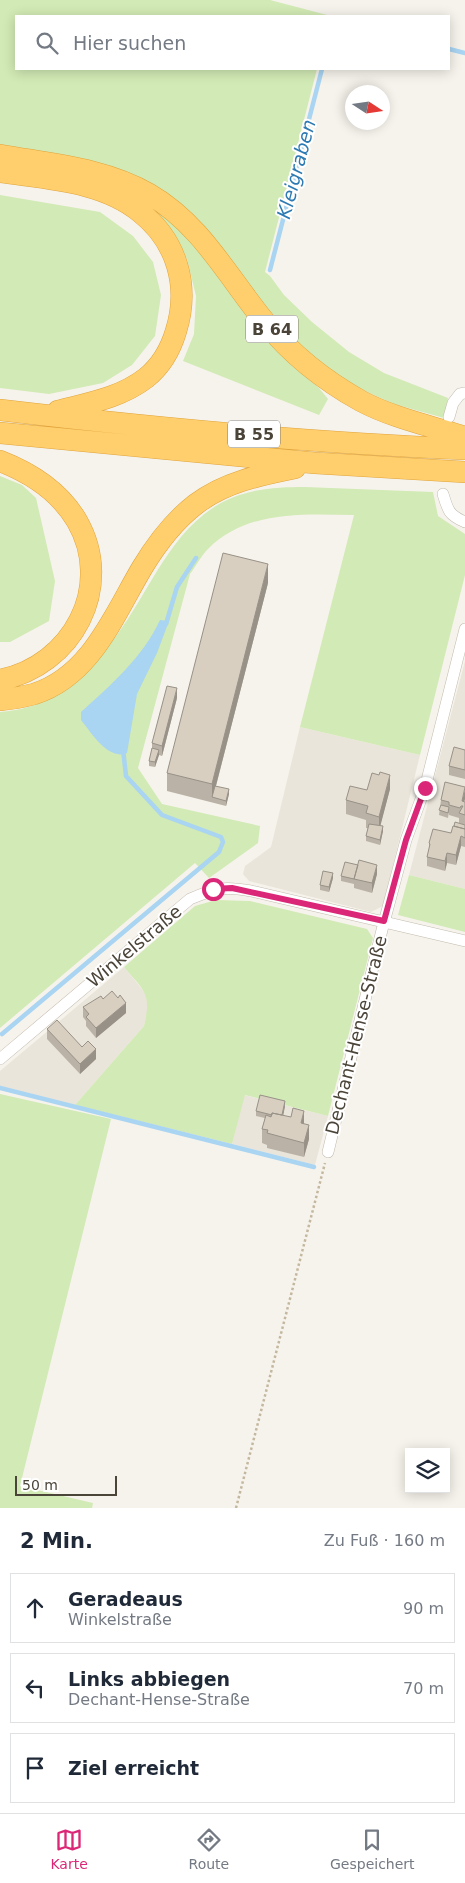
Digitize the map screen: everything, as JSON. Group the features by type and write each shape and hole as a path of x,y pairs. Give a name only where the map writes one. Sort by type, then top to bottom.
{"highway":[{"name":"B 64","path":"0,155 113,177 150,194 176,213 195,231 217,257 266,323 296,355 362,401 410,420 465,437"},
{"name":"B 55","path":"0,172 63,182 108,193 140,212 158,229 171,249 179,270 182,291 181,315 165,358 147,377 126,391 103,400 44,415"},
{"name":"B 55","path":"0,410 319,440 465,449"},
{"name":"B 55","path":"0,433 315,463"},
{"path":"0,461 32,477 51,490 65,505 77,522 85,540 90,559 91,578 88,599 81,620 70,638 55,654 38,666 0,680"},
{"path":"0,700 35,694 46,689 68,675 86,659 104,634 155,548 177,521 197,503 231,484 315,463 465,472"}],"street":[{"path":"448,417 453,403 460,394 465,393"},
{"path":"443,494 448,510 454,517 465,522"},
{"name":"Dechant-Hense-Straße","path":"328,1152 384,921 406,840 425,788 465,629"},
{"name":"Winkelstraße","path":"0,1059 190,899 213,889 232,888 384,921 465,941"}],"path":[{"path":"236,1508 328,1152"}],"shaded area":[{"path":"465,661 465,889 409,875"},
{"path":"300,727 420,755 383,906 371,912 249,881 243,874 245,866 271,847"},
{"path":"124,967 146,994 148,1010 144,1026 75,1105 0,1086 0,1071"},
{"path":"244,1095 328,1116 315,1165 232,1144"}],"green space":[{"path":"0,0 270,0 327,15 15,15 15,70 317,70 265,272 284,295 312,322 349,352 384,373 448,398 444,418 394,404 365,391 336,374 302,348 273,318 203,225 0,146"},
{"path":"0,195 100,212 133,236 153,262 161,295 155,336 132,365 103,383 49,394 0,388"},
{"path":"159,207 189,233 291,364 319,388 328,399 319,415 183,361 194,334 196,296 187,259 180,245 154,213"},
{"path":"0,476 22,485 36,498 55,581 49,621 10,642 0,642"},
{"path":"305,487 433,492 438,516 465,534 465,575 420,755 300,727 354,515 315,514 276,517 240,527 223,536 205,552 190,574 138,768 162,804 260,826 258,843 209,878 195,863 0,1028 0,712 36,705 54,695 100,655 124,626 177,542 193,524 212,509 234,497 252,492 278,488"},
{"path":"409,875 465,889 465,932 398,915"},
{"path":"216,900 250,901 367,929 373,938 328,1116 245,1095 232,1144 75,1105 144,1026 147,1006 144,993 124,967 195,906"},
{"path":"0,1094 111,1119 20,1486 93,1503 92,1508 0,1508"}],"water":[{"path":"160,620 169,621 157,653 137,694 127,753 113,753 101,744 81,720 81,712 125,670 145,646"}],"building":[{"path":"223,553 268,564 212,784 167,773"},
{"path":"167,686 177,688 162,746 152,743"},
{"path":"454,747 465,750 465,770 449,766"},
{"path":"152,748 159,750 155,762 149,761"},
{"path":"380,772 390,775 379,817 366,813 368,806 346,800 350,786 367,790 372,773 379,775"},
{"path":"445,782 465,787 462,801 465,802 465,815 459,813 463,806 460,808 449,805 449,802 441,800"},
{"path":"215,786 229,789 226,801 212,797"},
{"path":"441,805 449,807 448,813 439,810"},
{"path":"455,822 465,825 465,829 454,826"},
{"path":"369,824 383,826 380,840 366,836"},
{"path":"453,826 465,829 465,838 461,836 456,855 447,853 445,861 427,857 433,829 451,833"},
{"path":"359,860 377,865 372,883 354,879"},
{"path":"345,862 358,865 354,879 341,876"},
{"path":"323,871 333,873 329,887 320,885"},
{"path":"112,991 118,998 120,995 126,1003 96,1028 86,1017 89,1014 83,1007 101,996 103,999"},
{"path":"57,1020 82,1047 88,1041 96,1049 80,1064 47,1029"},
{"path":"260,1095 285,1101 282,1115 272,1113 272,1115 256,1111"},
{"path":"293,1108 304,1111 301,1123 309,1125 304,1143 267,1133 268,1130 262,1129 266,1115 271,1117 272,1113 291,1117"}],"waterway":[{"name":"Kleigraben","path":"450,49 465,53"},
{"name":"Kleigraben","path":"270,270 322,70"},
{"name":"Kleigraben","path":"166,624 177,587 196,558"},
{"path":"2,1034 219,852 223,842 221,837 162,815 126,776 123,749"},
{"path":"0,1088 314,1167"}],"route":[{"path":"213,889 232,888 384,921 406,840 425,788"}]}
